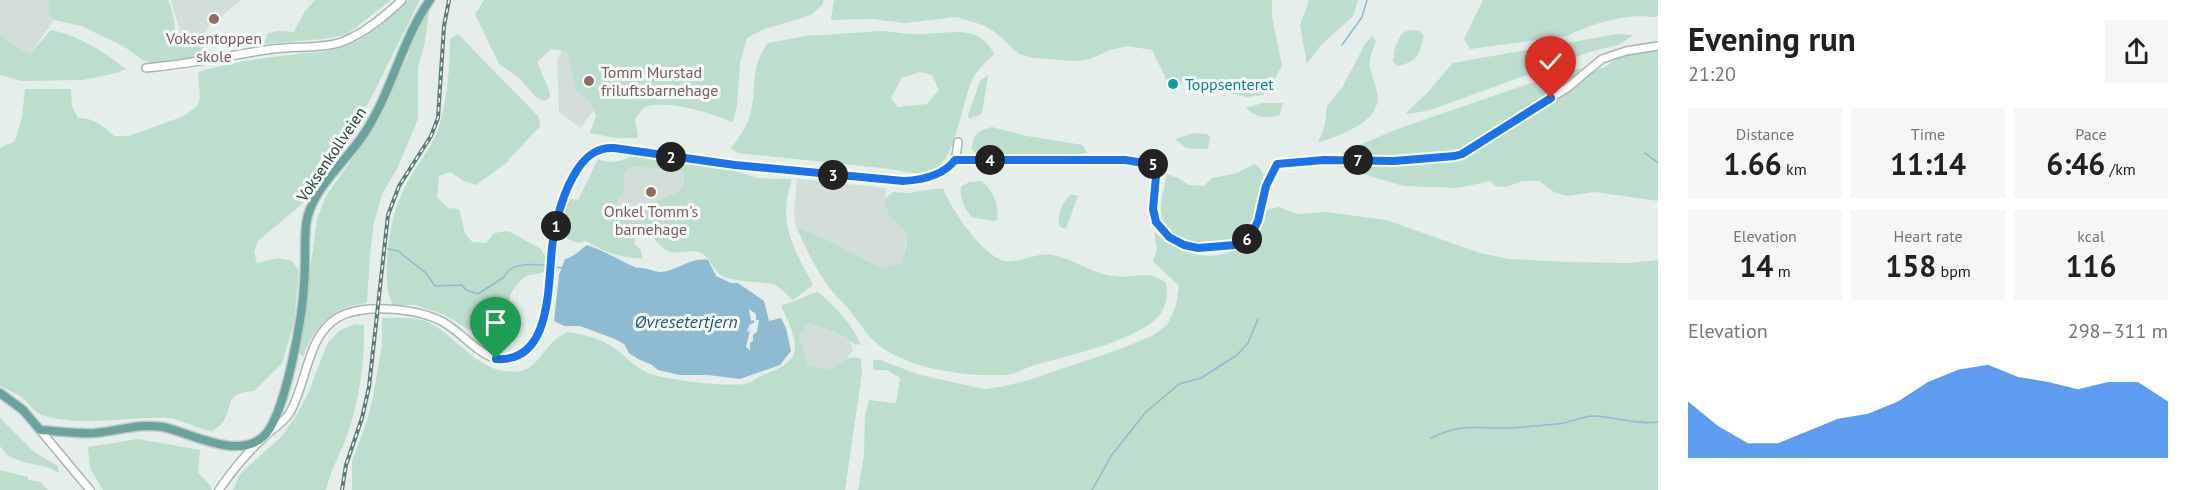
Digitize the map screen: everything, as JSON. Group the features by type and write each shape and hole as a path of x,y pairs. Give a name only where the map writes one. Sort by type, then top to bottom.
{"main road":[{"name":"Voksenkollveien","path":"263,437 279,407 290,369 302,306 305,233 309,211 320,192 370,125 416,22 430,0"},
{"path":"0,393 23,410 40,430 93,433 153,426 229,446 248,444 263,437"}],"street":[{"path":"146,69 275,49 336,44 366,30 402,0"},
{"path":"955,160 1125,160 1157,165 1153,214 1156,222 1166,234 1181,244 1193,248 1235,245 1245,241 1254,231 1265,189 1277,164 1324,160 1394,161 1460,155 1567,88 1602,59 1626,51 1658,46"},
{"path":"219,490 263,437 288,416 316,345 323,332 337,318 349,313 371,310 416,312 445,323 482,353 492,358 512,359 525,351 537,337 545,316 553,239 563,196 579,166 597,150 614,148 703,161 898,181 914,180 948,168 955,160 958,142"},
{"path":"40,430 90,490"}],"shaded area":[{"path":"0,0 50,0 48,14 54,20 30,54 0,36"},
{"path":"171,0 241,0 208,27 201,39 183,42"},
{"path":"564,46 608,90 581,128 559,112 557,61"},
{"name":"Onkel Tomm's barnehage","path":"628,168 683,170 684,182 681,191 650,204 630,217 622,217 617,205 618,197 624,193 624,177"},
{"path":"797,179 886,188 886,209 891,220 903,226 907,233 903,263 881,268 828,240 796,227 794,211"},
{"path":"809,323 844,336 850,341 853,350 846,359 830,369 808,365 799,335"}],"green space":[{"path":"50,0 168,0 178,45 197,43 204,47 203,55 155,64 143,60 123,46 81,26 54,20 48,14"},
{"path":"315,0 391,0 346,35 264,44 268,33 294,32 305,11"},
{"path":"408,0 420,0 368,104 347,136 329,171 302,204 258,241 254,252 257,263 278,258 292,261 299,271 294,323 282,363 254,391 238,394 231,400 221,424 212,431 168,418 89,421 57,419 39,414 21,397 0,386 0,148 15,141 22,117 25,89 71,89 72,107 78,118 98,123 114,136 129,136 184,116 197,106 200,99 198,72 243,61 342,48 373,31"},
{"path":"484,0 823,0 823,4 811,15 762,30 747,38 740,63 737,106 733,122 689,108 653,105 644,108 635,119 638,138 615,138 590,133 596,115 590,101 576,90 567,51 551,49 537,62 549,90 550,98 544,101 536,97 518,77 499,64 475,14"},
{"path":"834,0 1272,0 1272,17 1282,65 1263,95 1247,97 1166,79 1152,50 1127,46 1110,50 1090,59 1076,61 1034,58 1019,54 995,32 983,25 956,17 904,23 872,19 831,20"},
{"path":"1309,0 1358,0 1353,16 1320,46 1307,64 1300,25"},
{"path":"1483,0 1658,0 1658,16 1621,18 1593,25 1567,36 1470,49 1464,39"},
{"path":"425,7 429,11 425,42 418,68 418,119 397,169 382,194 374,223 367,302 345,308 330,316 314,334 303,357 299,353 317,219 326,196 378,122 408,55"},
{"path":"51,30 90,45 126,69 83,80 21,81 0,75 0,36 30,54"},
{"path":"1410,30 1419,31 1424,35 1421,48 1414,59 1398,66 1393,62 1395,47 1402,33"},
{"path":"882,31 919,34 964,32 981,38 994,54 973,78 953,143 940,165 932,171 911,173 738,153 731,148 750,116 756,68 762,52 768,43 805,36","holes":["920,72 932,75 939,90 927,104 898,107 891,98 902,78"]},
{"path":"458,34 539,117 540,126 506,163 476,185 450,172 439,176 437,197 448,208 459,209 465,233 472,242 486,243 494,233 508,231 541,249 545,256 546,271 527,276 512,292 508,307 510,321 508,326 489,333 474,333 445,315 415,305 393,305 387,283 388,250 396,210 403,190 438,130 444,108 450,39"},
{"path":"1617,34 1634,35 1618,45 1590,52 1430,110 1406,113 1453,63"},
{"path":"1373,36 1376,42 1370,58 1370,68 1377,92 1374,112 1358,126 1318,143 1325,125 1327,106 1342,88 1366,42"},
{"path":"1658,49 1658,201 1595,192 1567,196 1554,192 1539,181 1523,181 1506,187 1495,186 1491,181 1457,188 1403,186 1330,164 1345,151 1400,128 1572,69 1603,68 1626,53"},
{"path":"988,75 982,114 969,119 968,115 980,81"},
{"path":"1263,103 1283,103 1280,115 1262,117 1246,108"},
{"path":"992,127 1027,136 1083,145 1087,153 1045,157 977,155 972,149 973,140 979,132"},
{"path":"1194,133 1207,134 1210,137 1208,149 1186,148 1175,139"},
{"path":"632,155 728,169 757,178 792,179 786,209 789,234 813,285 793,300 775,285 731,279 721,275 699,252 666,250 644,231 638,230 635,234 635,244 641,250 642,259 613,254 586,241 579,243 567,239 569,222 562,212 566,198 578,200 598,159 615,162","holes":["628,168 683,171 684,182 680,191 650,204 630,217 622,217 617,205 618,197 624,193 624,177"]},
{"path":"1254,164 1263,174 1263,187 1255,215 1244,235 1236,240 1212,245 1186,242 1167,230 1162,221 1161,210 1166,174 1189,185 1204,186 1212,178 1237,173"},
{"path":"981,181 995,198 997,220 971,217 963,203 961,187 969,182"},
{"path":"943,188 952,207 968,230 995,257 1004,261 1015,261 1040,255 1053,255 1106,275 1153,276 1166,283 1167,291 1163,310 1151,323 1137,332 1101,346 1006,375 976,375 945,371 914,363 887,351 871,338 831,290 815,266 796,227 828,240 881,268 902,263 907,237 903,228 891,220 886,209 886,198 893,192 907,193"},
{"path":"1071,194 1078,196 1066,229 1060,227 1059,214"},
{"path":"1279,207 1297,214 1326,212 1386,220 1480,253 1509,259 1630,263 1658,260 1658,490 858,490 864,455 865,416 869,400 896,403 900,378 887,370 873,370 873,360 880,360 920,375 984,389 1026,381 1123,348 1152,336 1167,325 1176,306 1179,286 1153,261 1157,250 1154,232 1180,249 1205,256 1217,255 1230,252 1258,238 1266,210"},
{"path":"818,292 843,316 861,345 854,344 844,336 809,323 799,335 808,365 830,369 849,358 861,359 862,373 845,490 352,490 352,461 373,397 382,345 382,318 426,321 484,363 507,372 521,371 531,366 551,344 567,332 585,335 603,342 638,368 656,376 728,385 749,383 782,367 790,360 795,349 794,338 781,305"},
{"path":"355,324 364,325 360,387 353,417 326,490 233,490 240,474 282,436 296,416 308,394 327,344 339,331"},
{"path":"0,418 34,452 58,466 59,473 47,467 8,456 0,446"},
{"path":"138,439 200,450 198,473 212,490 103,490 90,468 88,447"},
{"path":"0,470 40,482 48,490 0,490"}],"water":[{"name":"Øvresetertjern","path":"587,245 637,268 658,272 667,271 695,260 708,260 716,276 731,283 738,283 764,301 769,321 781,318 786,328 791,351 780,365 740,379 708,375 680,375 658,370 638,359 629,353 624,344 615,339 580,326 564,326 554,321 559,275 565,259","holes":["749,309 756,314 756,320 759,320 757,332 750,343 750,350 746,347 750,329 749,332 747,331 754,320 751,321"]}],"waterway":[{"path":"1342,45 1362,17 1367,0"},
{"path":"1645,153 1658,163"},
{"path":"388,249 398,251 426,273 435,286 462,285 466,290 478,294 515,267 543,265"},
{"path":"554,267 562,268"},
{"path":"1092,490 1111,456 1145,413 1179,384 1201,378 1237,355 1248,343 1258,319"},
{"path":"1431,438 1462,428 1512,428 1558,424 1590,416 1658,422"}],"railway":[{"path":"342,490 346,465 362,418 369,387 388,215 399,186 431,136 438,118 444,26 449,0"}],"place":[{"name":"Voksentoppen skole","path":"214,19"},
{"name":"Tomm Murstad friluftsbarnehage","path":"589,81"},
{"name":"Toppsenteret","path":"1173,84"},
{"name":"Onkel Tomm's barnehage","path":"651,192"}],"route":[{"path":"496,359 508,360 517,357 529,348 537,337 545,312 553,239 563,196 579,166 600,149 614,148 735,165 903,181 937,173 948,168 955,160 1066,159 1140,162 1157,165 1153,214 1156,222 1169,237 1190,247 1198,248 1235,245 1252,234 1256,228 1265,189 1277,164 1324,160 1394,161 1455,156 1462,154 1551,98"}]}
